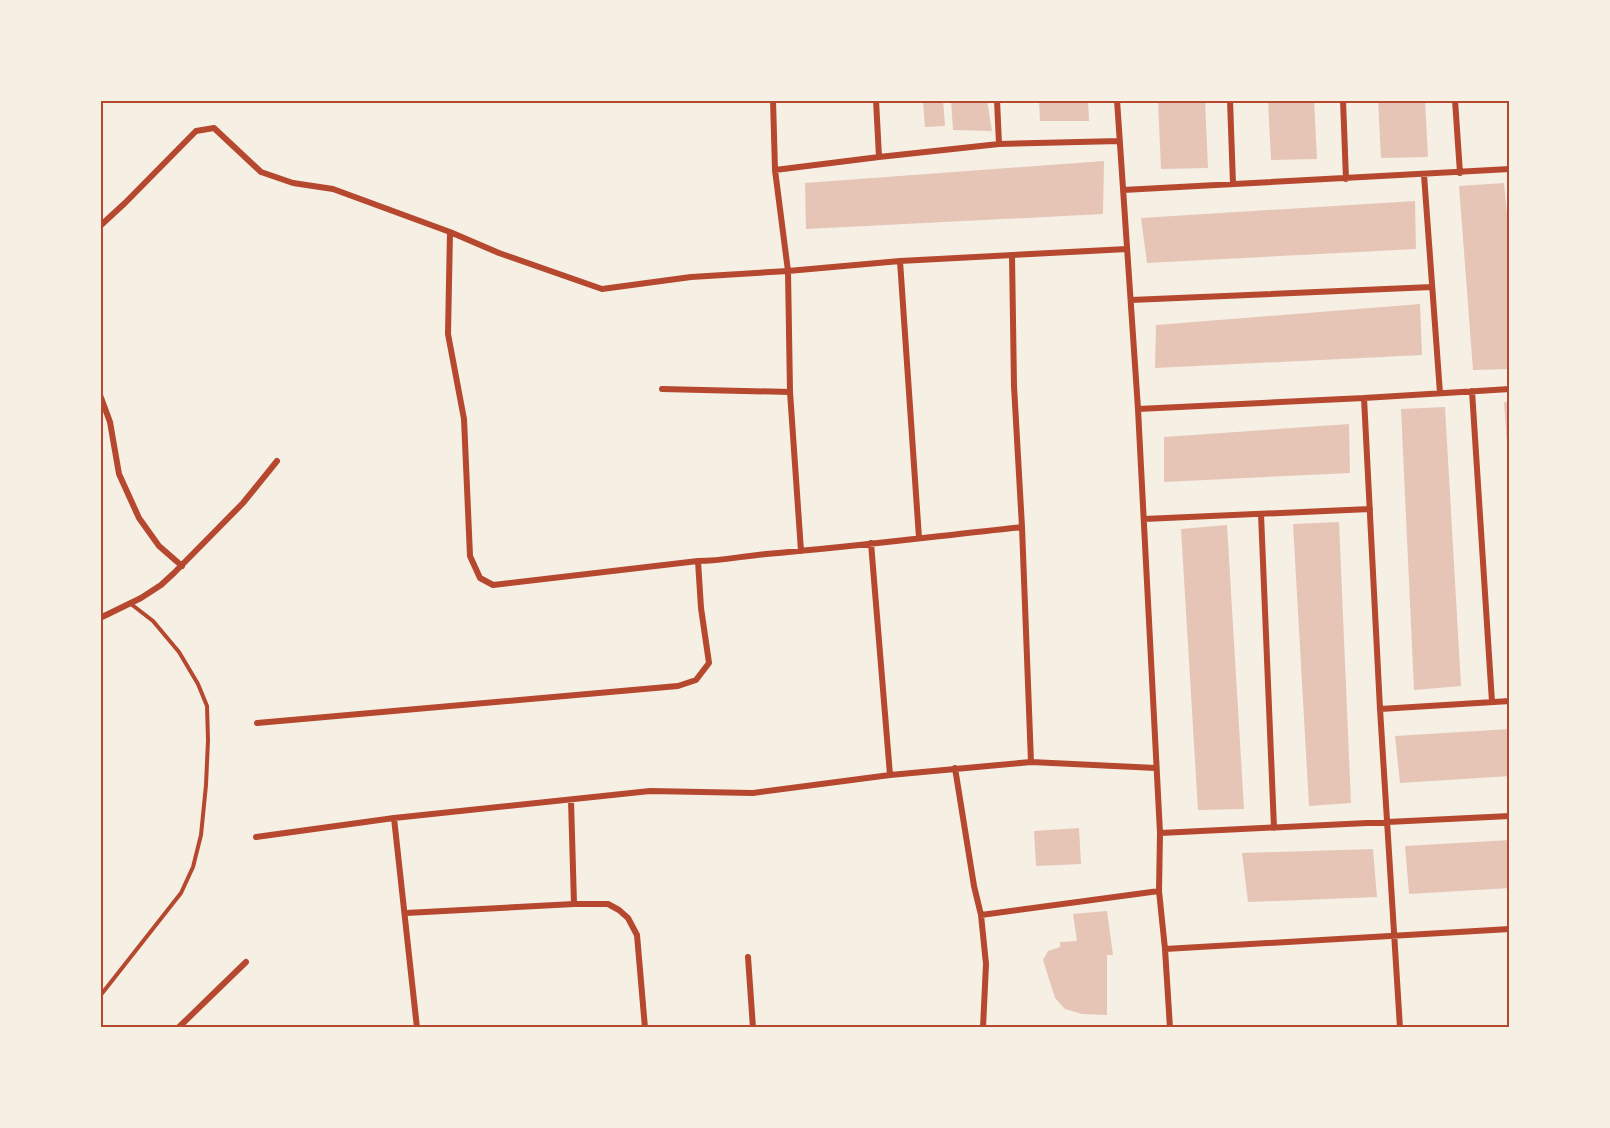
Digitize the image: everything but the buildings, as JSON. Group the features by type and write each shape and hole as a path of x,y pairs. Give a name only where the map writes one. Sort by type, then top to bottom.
{"street":[{"path":"773,100 775,170 788,271 790,392 801,551"},
{"path":"876,100 879,157"},
{"path":"997,100 999,144"},
{"path":"1117,100 1138,409 1160,833 1159,891 1170,1028"},
{"path":"1230,100 1233,184"},
{"path":"1343,100 1346,179"},
{"path":"1455,100 1460,173"},
{"path":"100,226 196,131 214,128 261,172 293,183 333,189 450,232 499,253 603,289 691,277 900,261 1127,249"},
{"path":"775,170 999,144 1120,141"},
{"path":"1123,190 1509,170"},
{"path":"1424,175 1440,393"},
{"path":"450,232 448,334 464,419 470,556 480,578 493,585 1022,527"},
{"path":"1012,255 1014,386 1031,762"},
{"path":"900,261 919,538"},
{"path":"1131,300 1432,287"},
{"path":"662,389 790,392"},
{"path":"1138,409 1509,389"},
{"path":"1472,391 1492,702"},
{"path":"100,395 110,422 119,474 139,518 159,546 182,566"},
{"path":"1364,398 1400,1028"},
{"path":"100,618 160,585 182,566 243,503 277,460"},
{"path":"1144,519 1370,509"},
{"path":"1261,514 1275,828"},
{"path":"871,543 890,775"},
{"path":"257,723 678,686 696,680 709,663 701,608 698,561"},
{"path":"1380,709 1509,701"},
{"path":"256,837 394,818 650,791 753,793 890,775 1031,762 1156,768"},
{"path":"955,768 974,886 981,915 986,964 983,1028"},
{"path":"571,800 574,904"},
{"path":"1160,833 1509,816"},
{"path":"394,818 417,1028"},
{"path":"981,915 1159,891"},
{"path":"405,913 608,904 628,918 637,935 645,1028"},
{"path":"1165,950 1509,929"},
{"path":"748,957 753,1028"},
{"path":"178,1028 246,962"}],"lane":[{"path":"100,996 181,893 193,867 201,835 206,785 207,706 198,684 178,652 153,621 131,603"}]}
